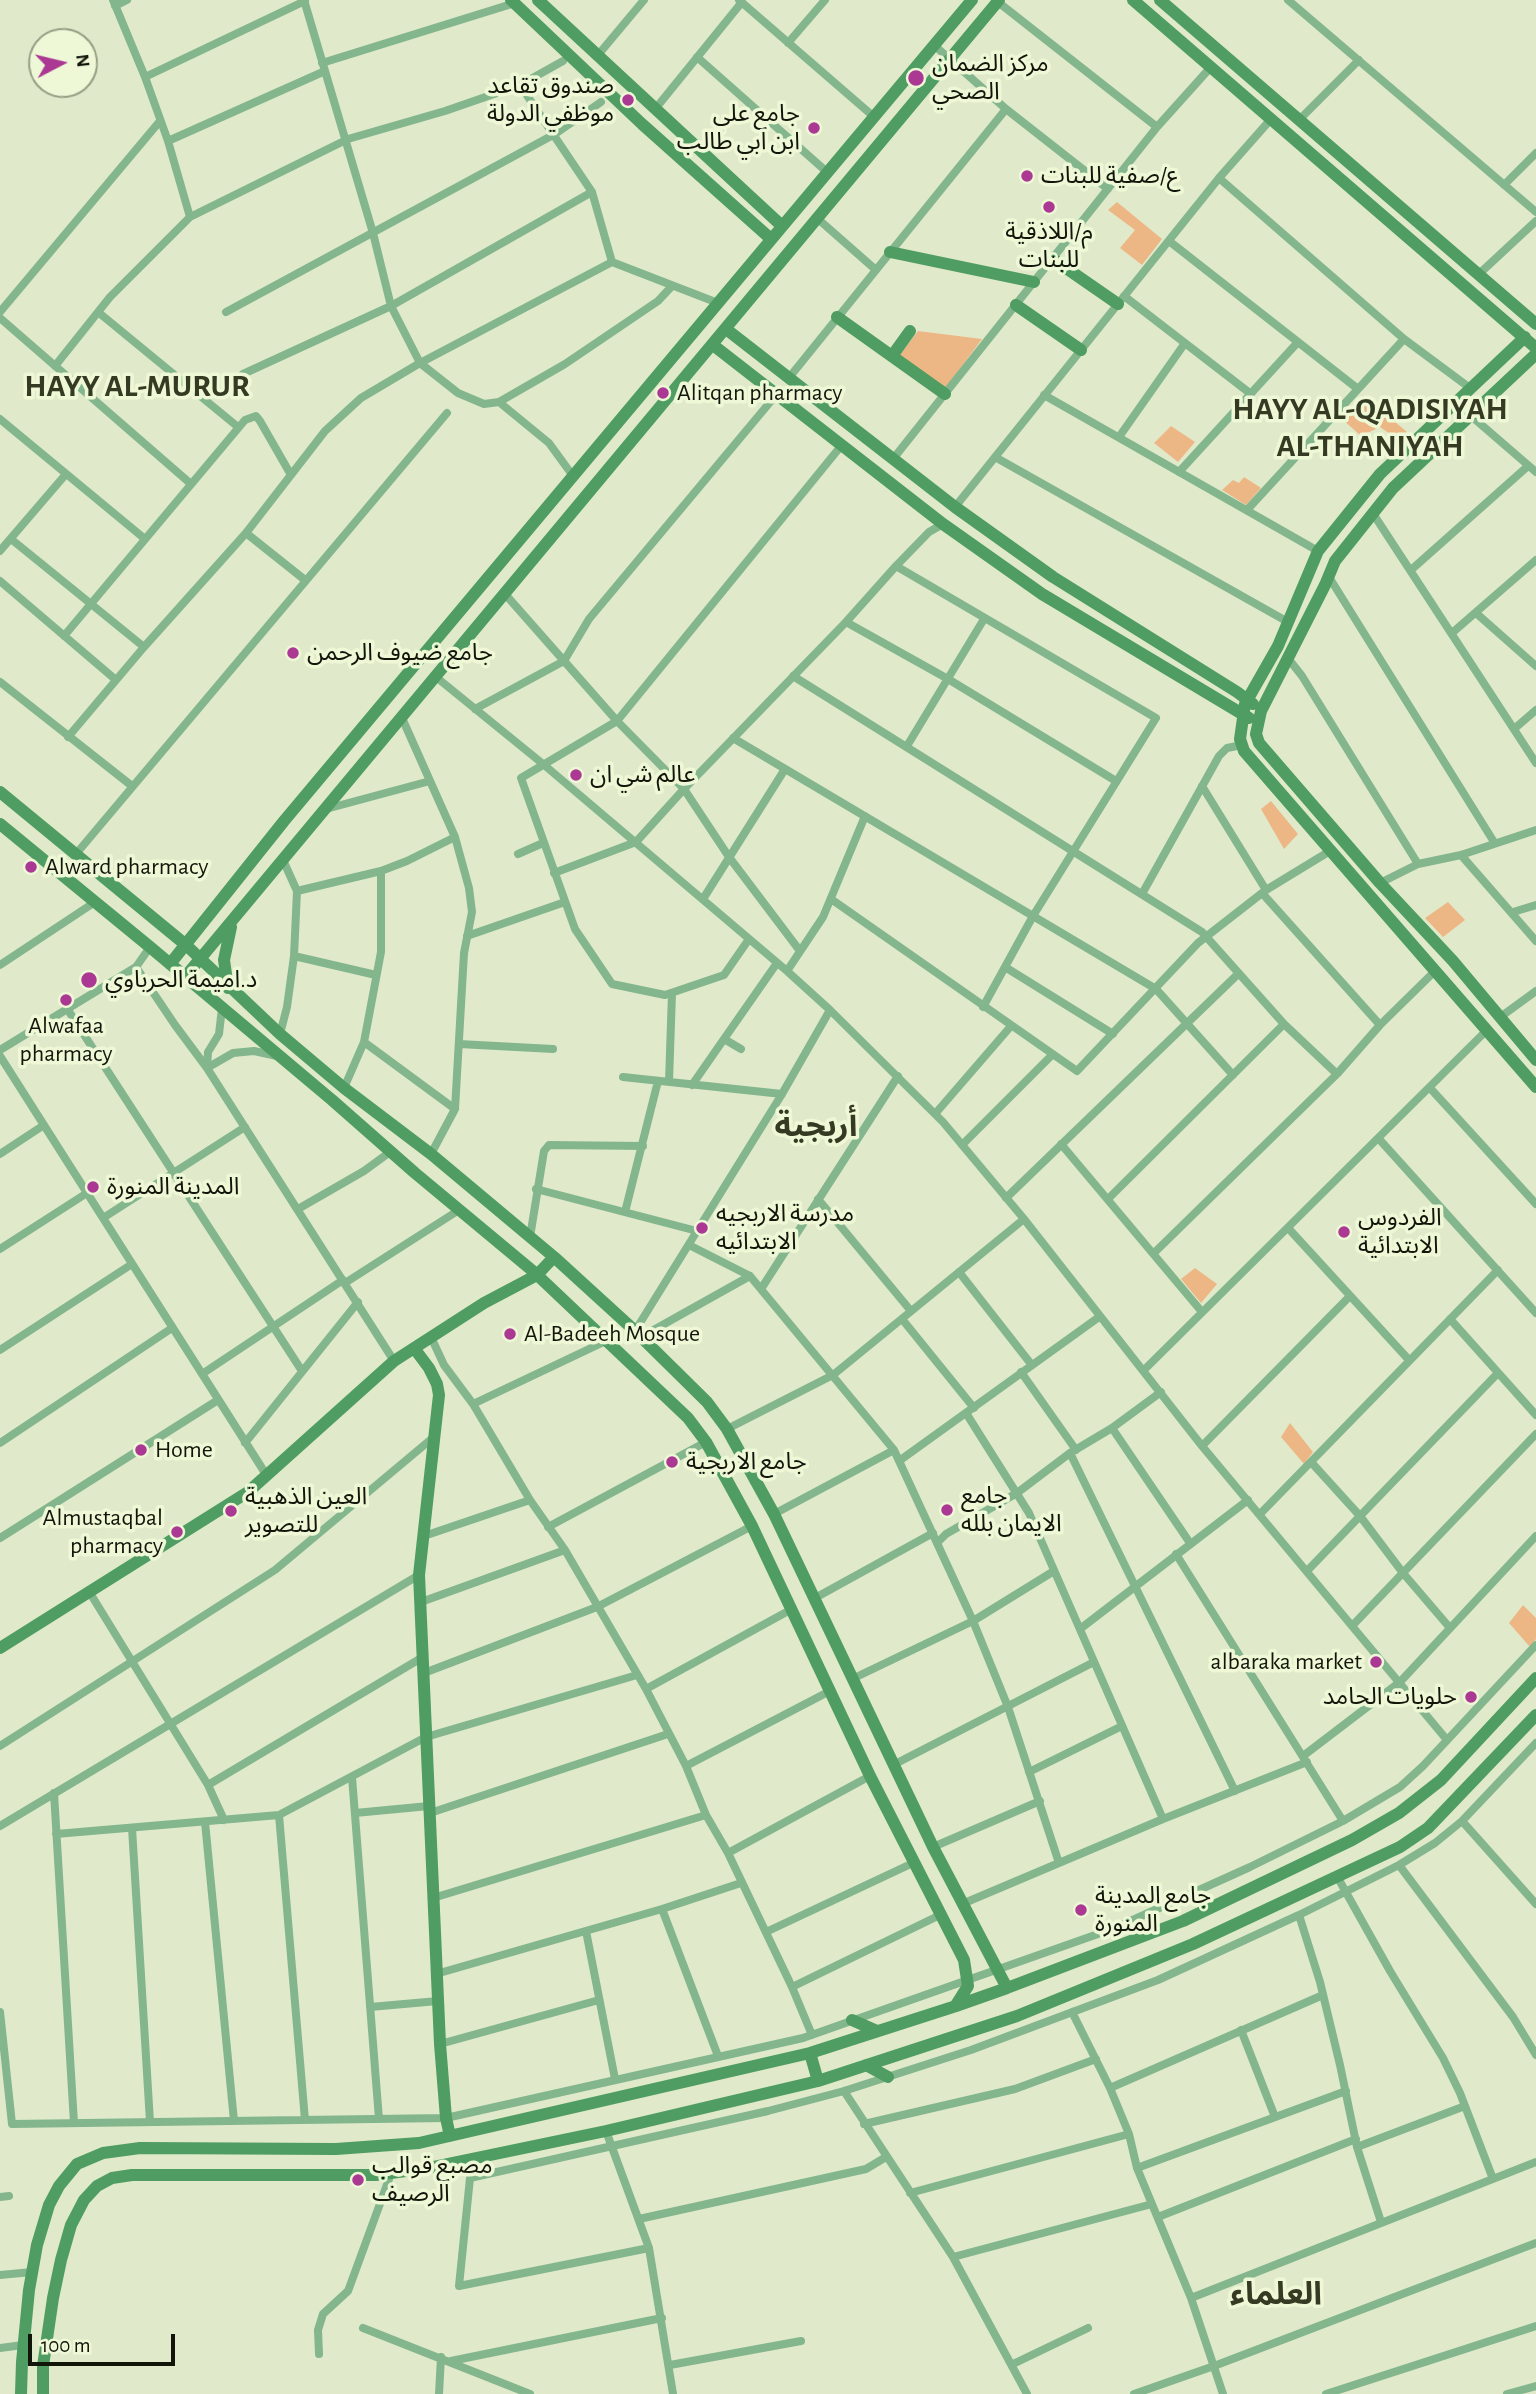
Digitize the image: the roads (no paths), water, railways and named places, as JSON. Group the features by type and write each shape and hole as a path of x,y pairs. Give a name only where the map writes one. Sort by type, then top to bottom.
{"main road":[{"path":"538,0 782,226"},
{"path":"170,964 479,588 972,0"},
{"path":"1133,0 1536,348"},
{"path":"1160,0 1536,324"},
{"path":"186,977 998,1"},
{"path":"513,2 642,124 771,239"},
{"path":"1395,226 1396,214 1407,213"},
{"path":"890,252 1034,282"},
{"path":"1052,259 1121,300"},
{"path":"1016,305 1081,350"},
{"path":"837,317 945,394"},
{"path":"726,329 955,507 1053,577 1248,700 1260,717"},
{"path":"892,356 911,331"},
{"path":"1525,337 1380,474 1318,551 1278,646 1248,700 1242,715 1240,739 1244,751 1536,1087"},
{"path":"713,345 943,524 1042,594 1242,715 1260,717"},
{"path":"1536,354 1393,488 1335,561 1287,657 1260,717 1256,734 1259,743 1380,883 1453,961 1536,1060"},
{"path":"512,549 510,556 514,565 521,568 531,563"},
{"path":"479,588 489,584 495,587 501,599"},
{"path":"0,792 186,945 229,988 344,1088 431,1154 554,1257 707,1402 727,1429 774,1514 933,1847 1007,1988"},
{"path":"0,824 186,977 537,1275 688,1418 706,1443 752,1526 870,1776 964,1960 968,1980 964,1996 956,2006"},
{"path":"1346,870 1359,859"},
{"path":"244,872 261,887"},
{"path":"150,916 170,928 187,929 211,913"},
{"path":"229,988 223,960 234,919"},
{"path":"0,1648 247,1492 394,1361 484,1303 537,1275 554,1257"},
{"path":"414,1348 437,1384 439,1395 419,1575 436,1974 446,2118 450,2136"},
{"path":"21,2394 23,2345 37,2245 49,2205 59,2186 78,2164 103,2153 140,2148 376,2148 419,2143 810,2053 956,2006 1183,1921 1321,1857 1399,1813 1441,1780 1536,1678"},
{"path":"43,2394 43,2366 53,2298 71,2225 84,2200 97,2186 112,2178 132,2175 376,2175 464,2161 818,2081 1017,2016 1193,1944 1400,1847 1428,1828 1536,1714"},
{"path":"948,1931 970,1919"},
{"path":"852,2020 877,2031"},
{"path":"810,2053 818,2081"},
{"path":"866,2065 888,2077"}],"street":[{"path":"127,0 114,3 168,141 190,217"},
{"path":"597,55 643,0"},
{"path":"788,43 825,0"},
{"path":"1288,0 1536,212"},
{"path":"145,77 304,1 373,233 391,306 420,363 458,393 484,404 499,402 565,364 658,302 672,286"},
{"path":"656,108 740,1 873,116"},
{"path":"998,1 1157,127"},
{"path":"168,141 324,67 513,2"},
{"path":"935,46 1006,108 1108,189"},
{"path":"697,57 827,172"},
{"path":"1299,120 1359,60"},
{"path":"55,366 110,297 190,217 345,141 446,111 520,85 563,61"},
{"path":"893,459 1157,127 1210,68"},
{"path":"520,85 592,192 612,261"},
{"path":"226,312 555,134 601,102"},
{"path":"788,379 1006,108"},
{"path":"955,507 1219,178 1271,119"},
{"path":"0,312 160,121"},
{"path":"1504,185 1536,153"},
{"path":"1219,178 1404,340 1470,388"},
{"path":"243,374 391,306 592,192"},
{"path":"818,219 876,270"},
{"path":"1479,274 1536,221"},
{"path":"1169,242 1358,389"},
{"path":"612,261 718,303"},
{"path":"68,737 246,533 325,431 361,398 420,363 612,261"},
{"path":"1121,300 1185,343 1251,394"},
{"path":"98,312 238,427"},
{"path":"0,318 191,484"},
{"path":"1247,510 1404,340"},
{"path":"1180,472 1298,342"},
{"path":"1119,438 1185,343"},
{"path":"475,709 564,661 589,619 776,395"},
{"path":"1044,395 1318,551"},
{"path":"499,402 549,443 573,476"},
{"path":"76,855 447,412"},
{"path":"1470,415 1536,472"},
{"path":"64,636 245,420 256,416 291,475"},
{"path":"0,432 3,422 145,538"},
{"path":"749,939 724,975 672,993 665,995 612,984 575,929 521,778 617,721 841,446"},
{"path":"995,457 1288,622"},
{"path":"1411,570 1528,466"},
{"path":"0,551 66,474"},
{"path":"1373,512 1536,763"},
{"path":"554,873 636,842 896,566 929,532 943,524"},
{"path":"246,533 305,580"},
{"path":"11,539 144,647"},
{"path":"1452,633 1534,564"},
{"path":"896,566 1156,718 1033,916 983,1007"},
{"path":"1329,577 1494,842"},
{"path":"0,581 116,680"},
{"path":"501,599 564,661 617,721 684,789 729,857 800,951"},
{"path":"1476,612 1536,666"},
{"path":"907,746 984,619"},
{"path":"846,622 948,679 1116,781"},
{"path":"1287,657 1302,676 1418,864"},
{"path":"793,676 1202,932 1237,975 1337,1074"},
{"path":"436,677 703,899 830,1010 898,1076 962,1145 1024,1219 1202,1446 1447,1740"},
{"path":"0,682 132,786"},
{"path":"1514,729 1536,710"},
{"path":"401,718 455,837 469,888 472,912 464,953 455,1109 431,1154"},
{"path":"733,738 1156,989 1233,1075"},
{"path":"1142,894 1219,756 1227,748 1242,745"},
{"path":"703,899 785,769"},
{"path":"326,809 430,781"},
{"path":"1202,786 1264,892 1380,1025"},
{"path":"786,971 824,917 865,816"},
{"path":"1380,883 1418,864 1461,855 1536,830"},
{"path":"297,891 381,871 455,837"},
{"path":"518,854 543,843"},
{"path":"831,899 1077,1072 1198,943 1264,892 1330,851"},
{"path":"1461,855 1536,941"},
{"path":"280,1034 287,1007 294,956 297,891 283,860"},
{"path":"344,1088 364,1042 380,952 381,871"},
{"path":"0,965 95,902"},
{"path":"467,936 565,902"},
{"path":"1513,912 1536,905"},
{"path":"0,1050 136,967 150,947"},
{"path":"294,956 376,975"},
{"path":"692,1085 777,963"},
{"path":"136,967 174,1025 207,1068 394,1361"},
{"path":"1005,967 1113,1034"},
{"path":"1154,1253 1337,1074 1380,1025 1435,971"},
{"path":"1006,1198 1237,975"},
{"path":"1499,1018 1536,991"},
{"path":"669,1082 672,993"},
{"path":"207,1068 208,1052 219,1034 222,1008"},
{"path":"68,1010 302,1371"},
{"path":"638,1334 830,1010"},
{"path":"1108,1199 1284,1024"},
{"path":"934,1114 1011,1026"},
{"path":"1144,1370 1486,1031"},
{"path":"724,1039 741,1049"},
{"path":"364,1042 455,1109"},
{"path":"458,1044 553,1049"},
{"path":"207,1068 233,1053 254,1051 277,1056"},
{"path":"962,1145 1052,1055"},
{"path":"0,1056 267,1476"},
{"path":"761,1289 898,1076"},
{"path":"623,1077 782,1094"},
{"path":"625,1212 659,1081"},
{"path":"1430,1088 1536,1204"},
{"path":"0,1154 44,1125"},
{"path":"103,1218 245,1127"},
{"path":"1379,1139 1536,1313"},
{"path":"530,1237 544,1151 549,1144 643,1146"},
{"path":"1061,1144 1202,1312"},
{"path":"298,1209 364,1171 390,1152"},
{"path":"537,1189 697,1231"},
{"path":"0,1249 87,1193"},
{"path":"818,1199 911,1311"},
{"path":"202,1374 273,1325 459,1210"},
{"path":"727,1429 833,1375 1024,1219"},
{"path":"1289,1229 1409,1360"},
{"path":"689,1245 750,1276 894,1450 973,1621 1008,1707 1059,1863"},
{"path":"0,1350 132,1264"},
{"path":"1260,1514 1498,1270"},
{"path":"959,1272 1031,1364"},
{"path":"638,1334 750,1276"},
{"path":"1202,1446 1350,1296"},
{"path":"245,1443 358,1302"},
{"path":"899,1461 1099,1317"},
{"path":"902,1319 970,1411 1029,1513 1163,1819"},
{"path":"1450,1319 1536,1415"},
{"path":"0,1443 172,1328"},
{"path":"431,1337 444,1365 565,1550 646,1689 766,1932 812,2035"},
{"path":"472,1404 608,1340"},
{"path":"1021,1372 1073,1451 1235,1791"},
{"path":"1307,1571 1498,1373"},
{"path":"937,1543 946,1534 1017,1493 1073,1451 1112,1428 1161,1392"},
{"path":"0,1538 218,1400"},
{"path":"1112,1428 1190,1543"},
{"path":"1352,1626 1536,1434"},
{"path":"0,1746 275,1570 435,1436"},
{"path":"548,1527 706,1443"},
{"path":"774,1514 894,1450"},
{"path":"1311,1462 1360,1516 1403,1573 1450,1628"},
{"path":"424,1536 530,1500"},
{"path":"1080,1629 1248,1500"},
{"path":"424,1673 597,1606 752,1526"},
{"path":"815,1598 933,1533"},
{"path":"962,1904 1235,1791 1305,1759 1400,1682 1536,1536"},
{"path":"421,1602 565,1550"},
{"path":"1176,1554 1343,1821"},
{"path":"852,1679 973,1621 1054,1571"},
{"path":"0,1826 419,1575"},
{"path":"90,1593 208,1785 224,1820"},
{"path":"646,1689 792,1609"},
{"path":"0,2012 12,2124 446,2118 812,2035 1115,1928 1250,1867 1343,1821 1400,1787 1536,1645"},
{"path":"208,1785 423,1657"},
{"path":"893,1765 1094,1662"},
{"path":"56,1834 279,1815 426,1737 638,1675"},
{"path":"686,1766 830,1691"},
{"path":"1029,1772 1122,1726"},
{"path":"355,1813 429,1810 668,1734"},
{"path":"649,2248 459,2286 470,2178 844,2091 1158,1980 1299,1915 1399,1865 1435,1843 1462,1821 1536,1743"},
{"path":"728,1853 870,1776"},
{"path":"352,1777 379,2119"},
{"path":"54,1793 74,2123"},
{"path":"933,1847 1040,1801"},
{"path":"279,1815 305,2120"},
{"path":"433,1898 706,1815"},
{"path":"1462,1821 1536,1904"},
{"path":"205,1822 234,2121"},
{"path":"132,1828 150,2122"},
{"path":"766,1932 913,1863"},
{"path":"1399,1865 1513,2017 1536,2056"},
{"path":"1338,1878 1443,2058 1493,2179"},
{"path":"436,1974 662,1909 741,1883"},
{"path":"662,1909 718,2056"},
{"path":"792,1987 940,1915"},
{"path":"1299,1915 1323,1995 1357,2143 1381,2222"},
{"path":"586,1931 615,2079"},
{"path":"1110,2088 1323,1995"},
{"path":"440,2044 599,2000"},
{"path":"370,2007 438,2001"},
{"path":"1072,2012 1110,2088 1129,2134 1138,2168 1191,2298 1223,2394"},
{"path":"1241,2030 1275,2117"},
{"path":"864,2124 1015,2089 1096,2060"},
{"path":"844,2091 953,2257 1027,2394"},
{"path":"1138,2168 1346,2091"},
{"path":"1158,2217 1465,2106"},
{"path":"606,2130 649,2248 673,2394"},
{"path":"910,2193 1129,2134"},
{"path":"639,2219 866,2169 886,2157"},
{"path":"1191,2298 1536,2162"},
{"path":"319,2354 318,2330 323,2314 348,2291 389,2179"},
{"path":"953,2257 1152,2204"},
{"path":"1134,2394 1536,2244"},
{"path":"0,2275 32,2272"},
{"path":"451,2361 662,2318"},
{"path":"1326,2394 1536,2326"},
{"path":"363,2328 451,2361 511,2390 530,2394"},
{"path":"1013,2364 1088,2328"},
{"path":"670,2365 801,2342"},
{"path":"0,2348 23,2345"},
{"path":"439,2394 441,2357"},
{"path":"1507,2394 1536,2386"}],"place":[{"name":"مركز الضمان الصحي","path":"916,78"},
{"name":"صندوق تقاعد موظفي الدولة","path":"628,100"},
{"name":"جامع علي ابن ابي طالب","path":"814,128"},
{"name":"ع/صفية للبنات","path":"1027,176"},
{"name":"م/اللاذقية للبنات","path":"1049,207"},
{"name":"Alitqan pharmacy","path":"663,393"},
{"name":"جامع ضيوف الرحمن","path":"293,653"},
{"name":"عالم شي ان","path":"576,775"},
{"name":"Alward pharmacy","path":"31,867"},
{"name":"د.اميمة الحرباوي","path":"89,980"},
{"name":"Alwafaa pharmacy","path":"66,1000"},
{"name":"المدينة المنورة","path":"93,1187"},
{"name":"مدرسة الاربجيه الابتدائيه","path":"702,1228"},
{"name":"الفردوس الابتدائية","path":"1344,1232"},
{"name":"Al-Badeeh Mosque","path":"510,1334"},
{"name":"Home","path":"141,1450"},
{"name":"جامع الاربجية","path":"672,1462"},
{"name":"جامع الايمان بلله","path":"947,1510"},
{"name":"العين الذهبية للتصوير","path":"231,1511"},
{"name":"Almustaqbal pharmacy","path":"177,1532"},
{"name":"albaraka market","path":"1376,1662"},
{"name":"حلويات الحامد","path":"1471,1697"},
{"name":"جامع المدينة المنورة","path":"1081,1910"},
{"name":"مصبع قوالب الرصيف","path":"358,2180"}],"district":[{"name":"HAYY AL-MURUR","path":"137,386"},
{"name":"HAYY AL-QADISIYAH AL-THANIYAH","path":"1370,428"},
{"name":"أربجية","path":"816,1126"},
{"name":"العلماء","path":"1276,2294"}]}
